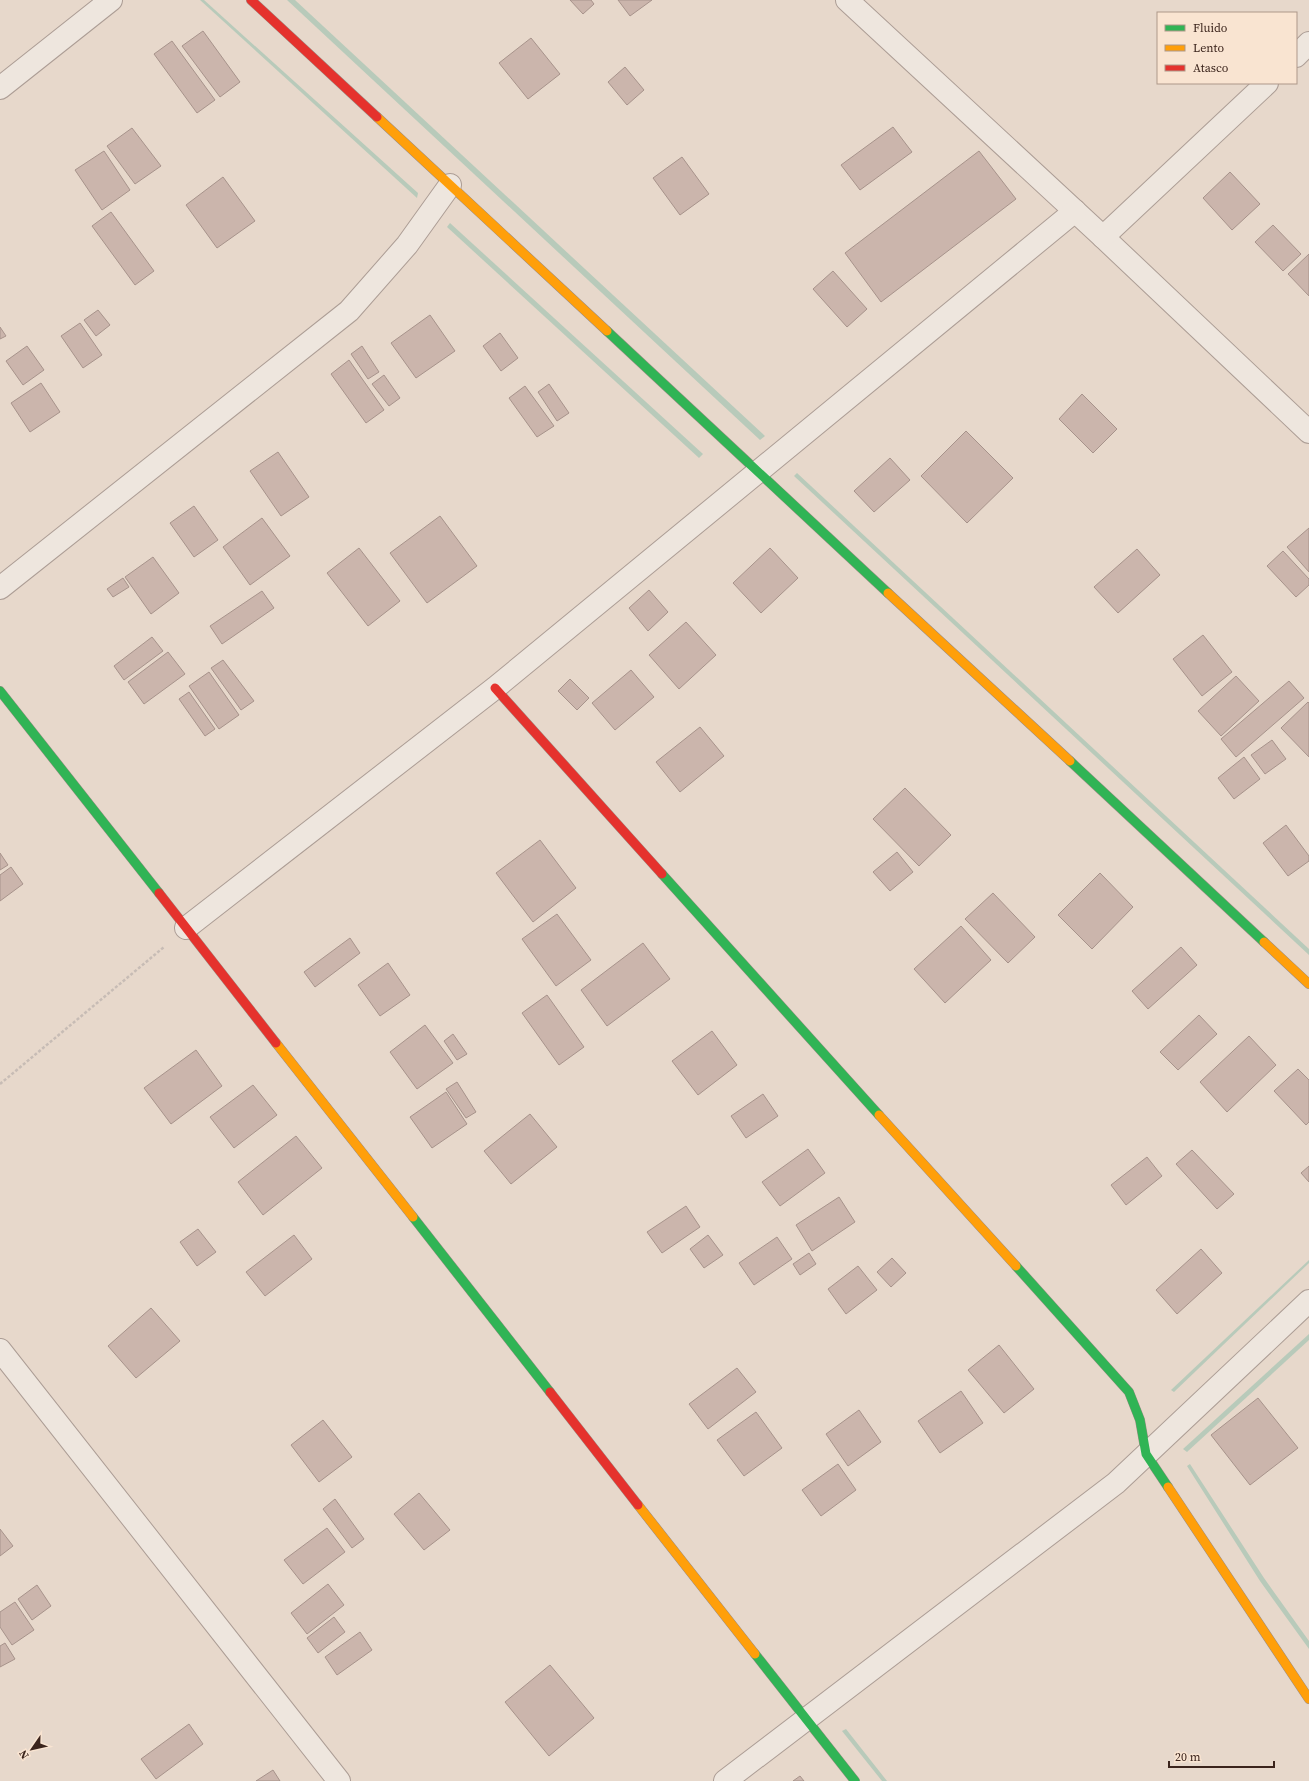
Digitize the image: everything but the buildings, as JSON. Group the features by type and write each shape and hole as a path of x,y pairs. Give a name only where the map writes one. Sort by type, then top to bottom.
{"street":[{"path":"0,88 111,0"},
{"path":"251,0 1309,984"},
{"path":"847,0 1076,211 1309,432"},
{"path":"1297,55 1309,43"},
{"path":"1103,237 1266,84"},
{"path":"0,588 348,311 408,245 450,185"},
{"path":"186,928 495,688 1076,211"},
{"path":"495,688 1129,1392 1140,1420 1146,1454 1309,1699"},
{"path":"0,692 855,1781"},
{"path":"725,1781 1116,1482 1309,1301"},
{"path":"0,1350 339,1781"}],"path":[{"path":"0,1084 186,928"}],"shaded area":[{"path":"200,0 204,0 418,193 417,198"},
{"path":"287,0 295,0 765,436 760,440"},
{"path":"450,223 703,454 699,458 447,227"},
{"path":"797,473 1309,949 1309,955 794,476"},
{"path":"1309,1260 1309,1263 1174,1392 1171,1390"},
{"path":"1309,1334 1309,1340 1187,1452 1183,1449"},
{"path":"1190,1464 1264,1578 1309,1641 1309,1649 1260,1581 1187,1466"},
{"path":"846,1729 887,1781 882,1781 842,1731"}],"traffic: fast":[{"path":"607,331 888,593"},
{"path":"0,691 159,893"},
{"path":"1070,761 1264,942"},
{"path":"662,874 879,1115"},
{"path":"413,1217 550,1392"},
{"path":"1016,1266 1129,1392 1140,1420 1146,1454 1168,1487"},
{"path":"755,1654 855,1781"}],"traffic: slow":[{"path":"377,117 607,331"},
{"path":"888,593 1070,761"},
{"path":"1264,942 1309,984"},
{"path":"276,1043 413,1217"},
{"path":"879,1115 1016,1266"},
{"path":"1168,1487 1309,1699"},
{"path":"638,1505 755,1654"}],"traffic: jam":[{"path":"251,0 377,117"},
{"path":"495,688 662,874"},
{"path":"159,893 276,1043"},
{"path":"550,1392 638,1505"}]}
